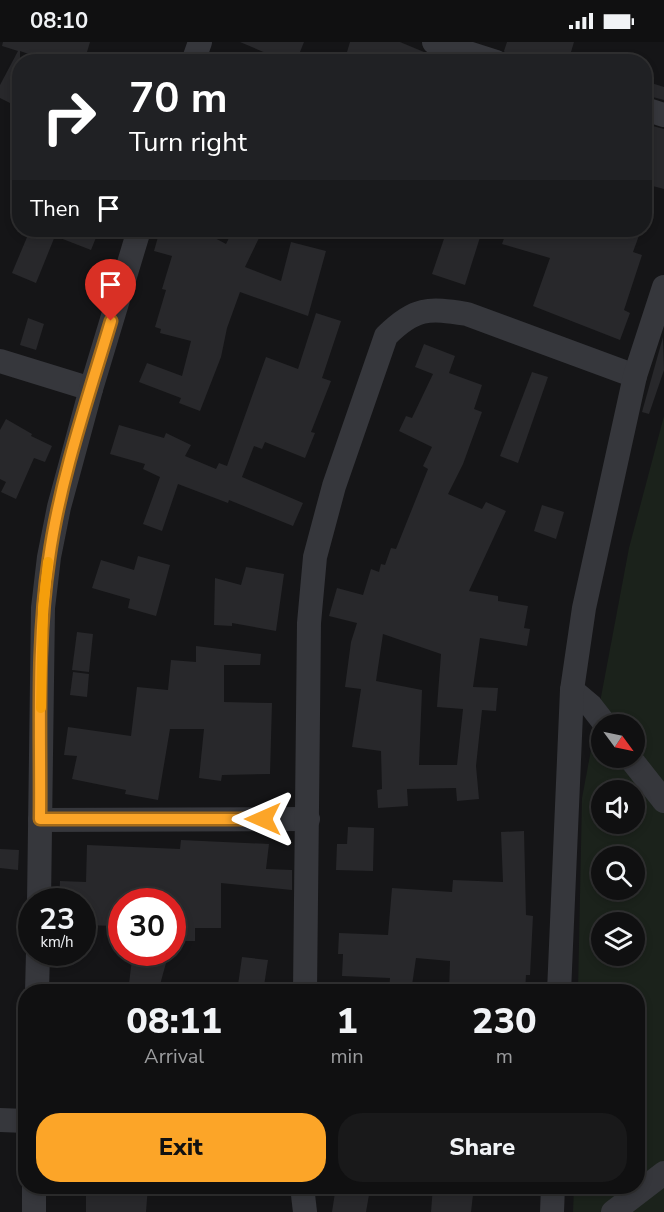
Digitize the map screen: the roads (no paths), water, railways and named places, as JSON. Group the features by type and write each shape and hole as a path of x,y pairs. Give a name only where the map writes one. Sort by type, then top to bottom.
{"street":[{"path":"434,42 471,54"},
{"path":"39,888 44,597 59,507 91,389 137,237"},
{"path":"559,984 572,690 584,608 635,376 664,287"},
{"path":"305,984 309,623 315,557 334,486 386,336 404,318 424,311 451,311 466,314 635,376"},
{"path":"0,360 91,389"},
{"path":"572,690 597,714"},
{"path":"638,768 664,801"},
{"path":"40,819 308,819"},
{"path":"37,984 38,966"},
{"path":"0,1120 18,1121"},
{"path":"645,1188 664,1173"},
{"path":"34,1194 34,1212"},
{"path":"303,1194 305,1212"},
{"path":"552,1212 553,1194"},
{"path":"613,1212 637,1194"}]}
